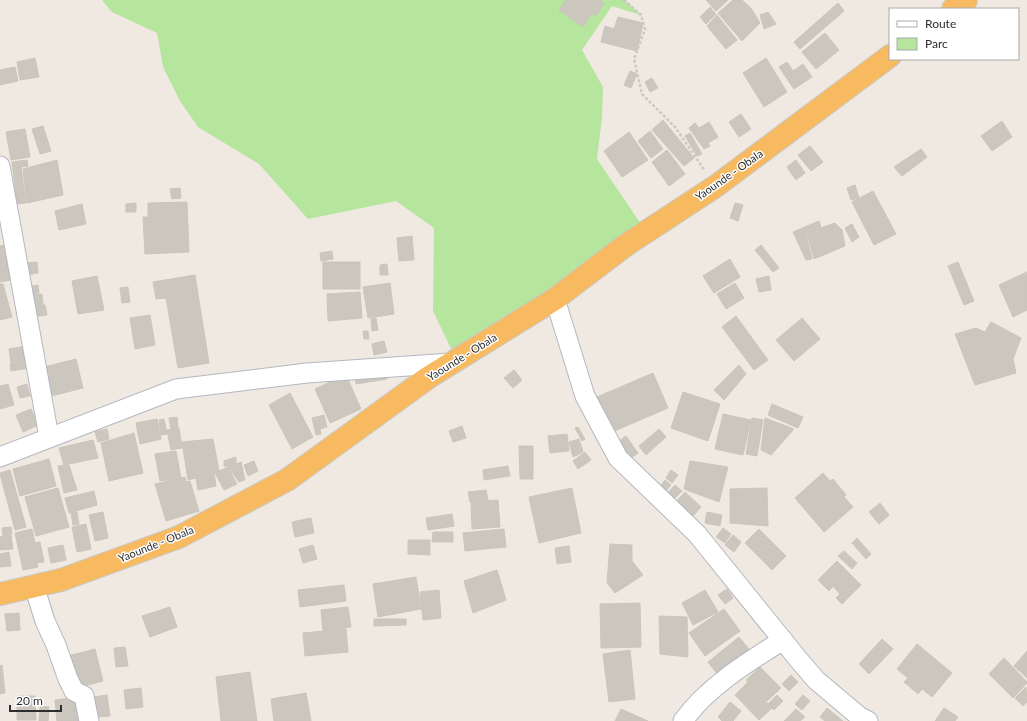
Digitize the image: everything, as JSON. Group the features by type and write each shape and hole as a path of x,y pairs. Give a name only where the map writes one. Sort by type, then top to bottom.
{"highway":[{"path":"954,8 966,0"},
{"name":"Yaounde - Obala","path":"2,594 61,580 179,536 287,480 429,377 555,299 626,246 716,186 889,57"}],"street":[{"path":"0,166 49,437"},
{"path":"555,299 585,396 618,458 697,534 816,680 860,717 868,721"},
{"path":"0,457 176,389 307,373 451,363"},
{"path":"34,586 45,621 56,645 68,679 74,691 84,696 89,721"},
{"path":"683,721 691,710 734,671 783,640"}],"path":[{"path":"624,0 641,15 645,29 634,59 642,94 675,127 716,186"}],"green space":[{"path":"102,0 624,0 641,15 612,6 582,50 603,87 602,118 597,159 647,233 458,363 433,311 434,228 396,201 308,219 259,164 198,127 180,101 163,67 157,33 112,12"}],"building":[{"path":"566,0 601,0 604,3 596,16 592,13 583,27 559,10"},
{"path":"706,0 728,0 716,11"},
{"path":"733,0 742,0 751,8 760,23 742,41 718,13"},
{"path":"838,3 844,11 800,49 794,42"},
{"path":"710,7 716,14 706,24 700,17"},
{"path":"768,12 776,24 764,29 760,15"},
{"path":"717,15 737,40 726,49 707,26"},
{"path":"618,17 643,23 637,51 601,42 605,26 614,29"},
{"path":"825,33 839,50 816,69 802,52"},
{"path":"35,58 39,77 20,80 17,62"},
{"path":"766,58 787,92 764,107 743,73"},
{"path":"787,62 793,71 803,64 812,77 794,89 779,67"},
{"path":"15,67 18,81 0,85 0,70"},
{"path":"630,71 637,74 631,88 624,85"},
{"path":"652,78 658,88 650,92 645,82"},
{"path":"741,114 751,129 739,137 729,122"},
{"path":"663,120 694,158 684,166 652,130"},
{"path":"1002,121 1012,137 992,151 981,136"},
{"path":"709,122 718,137 708,143 710,146 704,149 689,128 695,123 699,128"},
{"path":"43,126 51,151 40,154 32,129"},
{"path":"25,129 30,157 11,160 6,132"},
{"path":"650,131 663,149 651,158 638,141"},
{"path":"629,132 648,160 622,177 604,151"},
{"path":"690,133 702,154 697,156 685,136"},
{"path":"810,146 823,162 811,171 798,155"},
{"path":"921,149 927,157 902,176 894,167"},
{"path":"667,150 685,174 669,186 652,162"},
{"path":"27,160 28,166 21,167 26,203 17,204 12,162"},
{"path":"57,160 63,195 27,203 23,169"},
{"path":"796,160 805,173 796,180 787,167"},
{"path":"855,185 859,198 851,200 847,188"},
{"path":"180,188 181,198 172,199 170,189"},
{"path":"873,191 896,234 874,245 852,202"},
{"path":"187,202 189,252 145,254 143,217 148,217 148,203"},
{"path":"136,203 136,212 126,212 126,204"},
{"path":"735,203 743,205 738,221 730,218"},
{"path":"82,204 86,224 59,230 55,211"},
{"path":"819,221 821,227 806,233 812,259 806,260 793,232"},
{"path":"835,223 842,230 845,246 814,259 807,233"},
{"path":"852,224 859,237 852,242 845,228"},
{"path":"412,236 414,260 399,261 397,238"},
{"path":"3,245 11,280 0,282 0,246"},
{"path":"761,245 779,268 773,272 755,250"},
{"path":"332,251 333,259 321,261 320,253"},
{"path":"730,259 740,277 714,293 703,276"},
{"path":"37,262 38,273 25,275 24,263"},
{"path":"323,262 360,262 360,289 323,289"},
{"path":"958,262 974,301 964,305 948,266"},
{"path":"387,264 388,275 380,275 380,265"},
{"path":"1027,272 1027,310 1013,317 999,285"},
{"path":"195,275 209,363 178,368 166,298 156,299 153,282"},
{"path":"97,276 104,310 78,314 72,281"},
{"path":"769,276 771,290 759,292 756,279"},
{"path":"390,283 394,314 368,318 363,287"},
{"path":"735,283 744,298 726,309 717,294"},
{"path":"0,284 3,284 12,317 0,320"},
{"path":"38,285 39,293 27,295 26,287"},
{"path":"128,287 130,302 122,303 120,288"},
{"path":"360,292 362,318 328,321 327,294"},
{"path":"42,294 43,305 28,306 27,296"},
{"path":"45,305 47,315 31,317 30,307"},
{"path":"150,315 155,345 135,349 130,318"},
{"path":"736,316 768,360 754,370 722,327"},
{"path":"376,318 378,330 372,331 371,319"},
{"path":"802,318 820,339 794,361 776,340"},
{"path":"991,322 1021,338 1013,359 1016,373 975,385 955,334 976,328 985,332"},
{"path":"363,331 368,331 369,339 364,339"},
{"path":"384,341 387,352 374,355 372,344"},
{"path":"31,345 33,359 11,363 9,349"},
{"path":"76,359 83,388 51,396 44,367"},
{"path":"28,361 29,368 11,371 10,364"},
{"path":"739,365 746,374 724,400 714,390"},
{"path":"386,370 387,379 356,384 355,375"},
{"path":"514,370 522,380 513,388 504,378"},
{"path":"653,373 668,408 612,432 597,397"},
{"path":"346,375 361,409 330,423 315,389"},
{"path":"8,384 14,405 0,409 0,386"},
{"path":"27,384 30,396 20,398 17,387"},
{"path":"683,392 720,404 708,441 671,428"},
{"path":"290,393 313,437 292,449 269,405"},
{"path":"772,404 803,417 798,428 768,415"},
{"path":"31,409 38,425 23,432 16,415"},
{"path":"723,414 751,420 743,455 715,449"},
{"path":"324,415 327,427 320,429 321,434 316,435 312,418"},
{"path":"177,417 178,428 171,429 169,418"},
{"path":"752,418 763,420 757,456 746,454"},
{"path":"765,418 794,429 771,455 761,450"},
{"path":"157,419 161,439 140,444 136,423"},
{"path":"164,419 167,434 161,435 159,420"},
{"path":"462,426 466,438 453,442 449,431"},
{"path":"578,427 585,439 582,441 575,428"},
{"path":"179,428 182,448 171,450 167,430"},
{"path":"107,429 109,439 98,442 95,432"},
{"path":"659,429 666,437 646,455 639,446"},
{"path":"134,433 143,473 109,481 101,443"},
{"path":"567,434 569,451 550,453 548,436"},
{"path":"626,436 638,453 627,461 615,444"},
{"path":"213,439 219,471 214,472 216,486 198,490 196,478 188,480 182,442"},
{"path":"579,439 583,452 573,457 569,442"},
{"path":"93,440 98,458 64,465 59,448"},
{"path":"519,446 533,446 533,479 520,479"},
{"path":"176,451 181,478 160,481 155,454"},
{"path":"585,452 591,460 578,469 573,461"},
{"path":"236,457 236,464 241,462 245,480 239,482 228,466 224,466 224,461"},
{"path":"49,459 56,486 20,496 13,469"},
{"path":"254,461 258,471 248,476 244,465"},
{"path":"690,461 728,467 719,502 684,489"},
{"path":"69,465 77,490 64,493 58,466"},
{"path":"508,466 510,476 484,480 483,470"},
{"path":"228,467 237,484 224,490 215,473"},
{"path":"10,470 26,527 15,530 0,474"},
{"path":"671,470 678,475 672,483 666,478"},
{"path":"823,473 830,481 833,479 846,495 844,497 853,507 824,532 795,498"},
{"path":"185,477 186,482 190,481 199,511 166,521 155,484"},
{"path":"665,480 671,485 665,492 660,487"},
{"path":"675,485 682,491 673,500 667,494"},
{"path":"58,488 69,527 36,536 25,497"},
{"path":"572,488 581,533 539,543 529,497"},
{"path":"767,488 768,526 730,523 730,489"},
{"path":"486,490 488,500 470,502 468,492"},
{"path":"94,491 97,505 69,513 65,498"},
{"path":"685,492 701,507 691,518 675,503"},
{"path":"498,500 500,527 472,529 471,502"},
{"path":"880,503 889,515 879,524 869,512"},
{"path":"77,512 79,524 73,525 71,513"},
{"path":"103,512 108,538 95,541 89,515"},
{"path":"707,512 722,515 720,526 705,523"},
{"path":"452,514 454,526 428,530 426,518"},
{"path":"311,518 314,533 295,537 292,522"},
{"path":"86,524 91,549 77,552 72,527"},
{"path":"11,527 12,534 3,536 2,528"},
{"path":"723,528 731,534 725,543 716,537"},
{"path":"32,529 35,543 40,542 44,562 37,563 38,567 23,570 15,533"},
{"path":"504,529 506,547 465,551 463,533"},
{"path":"759,529 786,556 772,570 745,543"},
{"path":"433,532 453,532 453,542 432,542"},
{"path":"11,535 13,549 0,550 0,537"},
{"path":"733,535 741,542 734,552 725,545"},
{"path":"857,538 871,554 866,559 852,543"},
{"path":"408,540 430,540 430,555 408,554"},
{"path":"610,544 632,545 632,561 643,575 615,593 607,583"},
{"path":"63,545 66,560 51,563 48,548"},
{"path":"313,545 317,559 303,563 299,549"},
{"path":"569,546 571,562 557,564 555,548"},
{"path":"844,551 857,563 852,569 838,556"},
{"path":"9,552 11,566 0,567 0,554"},
{"path":"837,561 861,585 842,604 836,598 840,594 833,586 829,591 818,580"},
{"path":"497,570 506,600 473,613 464,581"},
{"path":"416,577 421,609 378,617 373,584"},
{"path":"344,585 346,601 300,607 298,590"},
{"path":"727,589 733,598 725,604 718,595"},
{"path":"439,590 441,618 423,620 420,592"},
{"path":"705,590 718,612 693,625 682,603"},
{"path":"640,603 641,647 601,648 600,604"},
{"path":"170,607 177,627 150,637 142,616"},
{"path":"348,607 351,627 323,631 321,610"},
{"path":"724,609 740,631 705,656 689,633"},
{"path":"19,613 20,630 7,631 5,614"},
{"path":"659,616 687,617 688,657 660,654"},
{"path":"374,619 406,619 406,625 374,626"},
{"path":"346,629 348,652 305,656 303,633"},
{"path":"739,637 753,654 721,679 708,662"},
{"path":"882,639 893,649 869,674 859,664"},
{"path":"917,644 952,673 932,697 922,689 918,694 904,682 908,678 897,669"},
{"path":"125,647 128,666 116,667 114,648"},
{"path":"95,649 103,681 76,688 68,656"},
{"path":"630,650 635,699 609,702 603,654"},
{"path":"1027,651 1027,678 1014,666"},
{"path":"1004,658 1027,682 1013,698 989,674"},
{"path":"2,665 5,693 0,694 0,666"},
{"path":"760,667 781,688 767,701 746,680"},
{"path":"250,672 257,721 221,721 216,677"},
{"path":"791,675 798,682 789,691 782,684"},
{"path":"748,682 772,708 759,720 735,695"},
{"path":"1026,687 1027,702 1023,706 1015,698"},
{"path":"141,688 143,707 126,709 124,690"},
{"path":"306,693 311,721 274,721 271,699"},
{"path":"107,695 110,716 97,717 94,697"},
{"path":"777,695 783,701 774,710 768,704"},
{"path":"803,695 810,701 802,710 795,704"},
{"path":"17,696 35,696 36,720 17,720"},
{"path":"79,697 82,721 57,721 55,700"},
{"path":"730,702 741,711 733,721 722,721 718,717"},
{"path":"40,706 49,707 48,721 39,721"},
{"path":"827,708 843,721 825,721 820,717"},
{"path":"944,708 958,717 955,721 935,721"},
{"path":"621,709 648,721 615,721"},
{"path":"796,709 805,717 800,721 784,721"}]}
